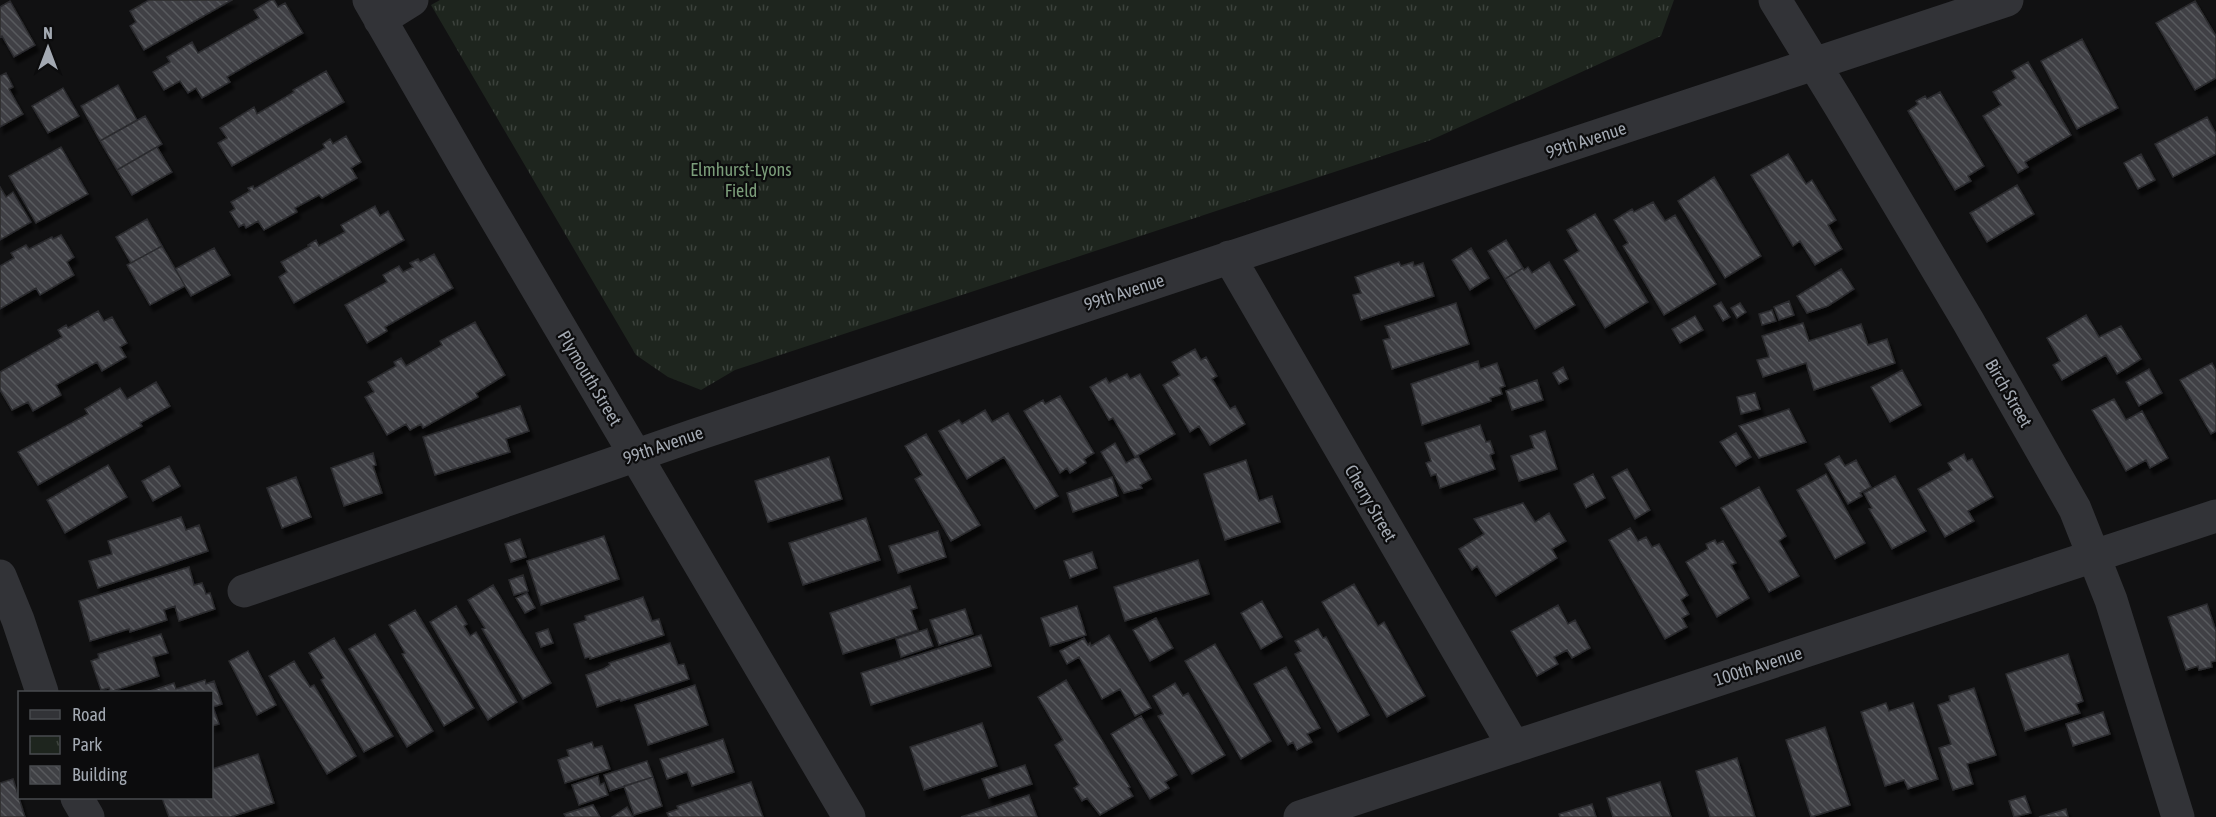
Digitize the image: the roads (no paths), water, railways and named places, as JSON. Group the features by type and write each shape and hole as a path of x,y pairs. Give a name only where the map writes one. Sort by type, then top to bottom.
{"street":[{"path":"374,10 412,0"},
{"name":"Birch Street","path":"1775,0 1968,321 2075,509 2110,600 2178,817"},
{"name":"99th Avenue","path":"244,591 636,455 2007,0"},
{"name":"Plymouth Street","path":"374,10 849,817"},
{"name":"Cherry Street","path":"1229,257 1514,747"},
{"name":"100th Avenue","path":"1300,817 2216,516"},
{"path":"0,576 18,620 41,691"},
{"path":"78,799 88,817"}],"park label":[{"name":"Elmhurst-Lyons Field","path":"741,180"}]}
